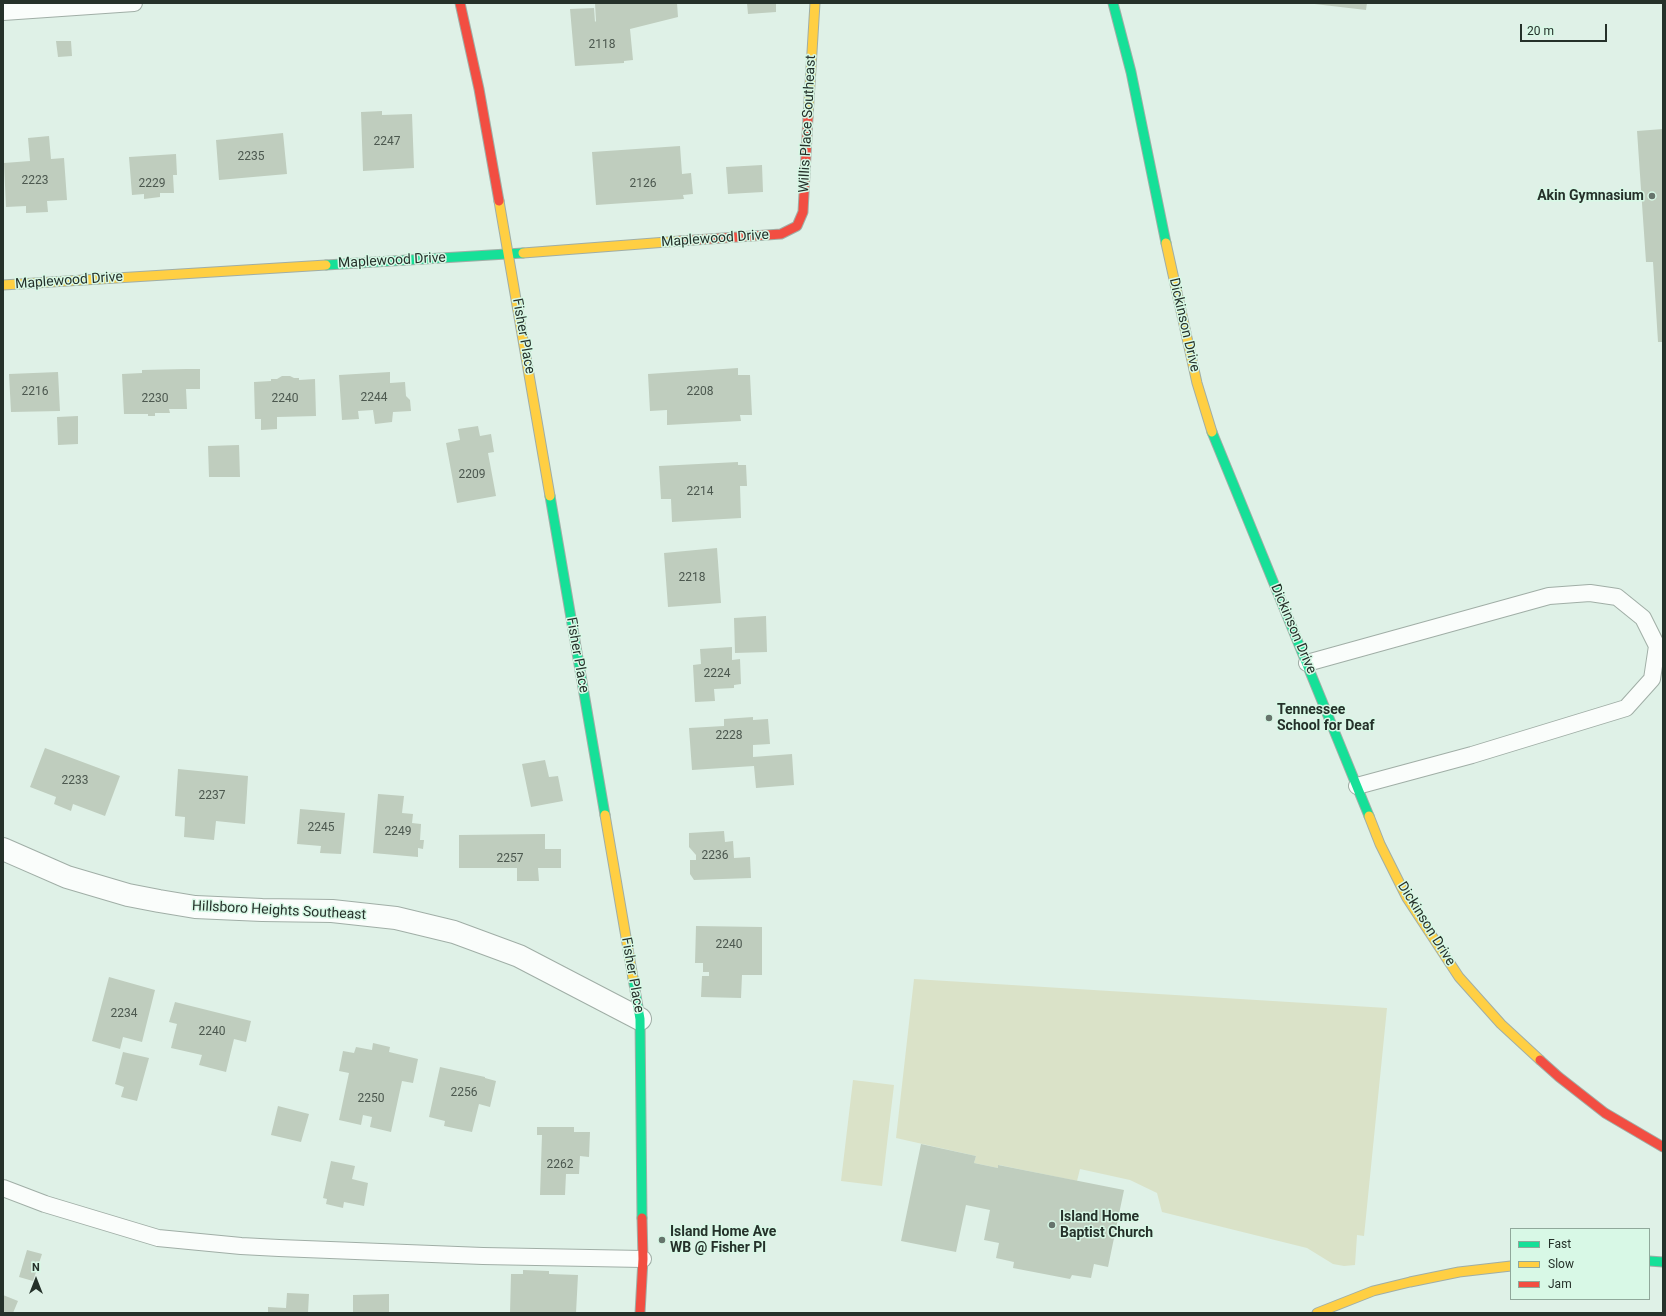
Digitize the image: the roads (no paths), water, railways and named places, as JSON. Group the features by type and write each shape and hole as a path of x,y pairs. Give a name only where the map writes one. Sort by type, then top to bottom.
{"street":[{"name":"Fisher Place","path":"460,3 479,89 509,254 640,1019 643,1259 640,1313"},
{"name":"Willis Place Southeast","path":"781,234 797,226 803,212 815,3"},
{"name":"Dickinson Drive","path":"1113,3 1131,72 1168,254 1199,390 1211,429 1380,844 1407,898 1459,976 1501,1024 1559,1078 1605,1113 1663,1146"},
{"name":"Maplewood Drive","path":"3,285 509,254 781,234"},
{"name":"Hillsboro Heights Southeast","path":"3,849 67,878 128,895 159,901 195,907 332,911 396,918 454,932 518,956 640,1019"},
{"path":"1650,1261 1663,1262"},
{"path":"1318,1313 1373,1291 1459,1272 1510,1266"}],"lane":[{"path":"3,12 134,3"},
{"path":"1307,663 1549,596 1590,593 1617,597 1643,618 1657,646 1652,679 1626,708 1472,755 1357,786"},
{"path":"3,1188 45,1204 158,1238 279,1248 483,1256 643,1259"}],"place":[{"name":"Akin Gymnasium","path":"1652,196"},
{"name":"Tennessee School for Deaf","path":"1269,718"},
{"name":"Island Home Baptist Church","path":"1052,1225"},
{"name":"Island Home Ave WB @ Fisher Pl","path":"662,1240"}]}
